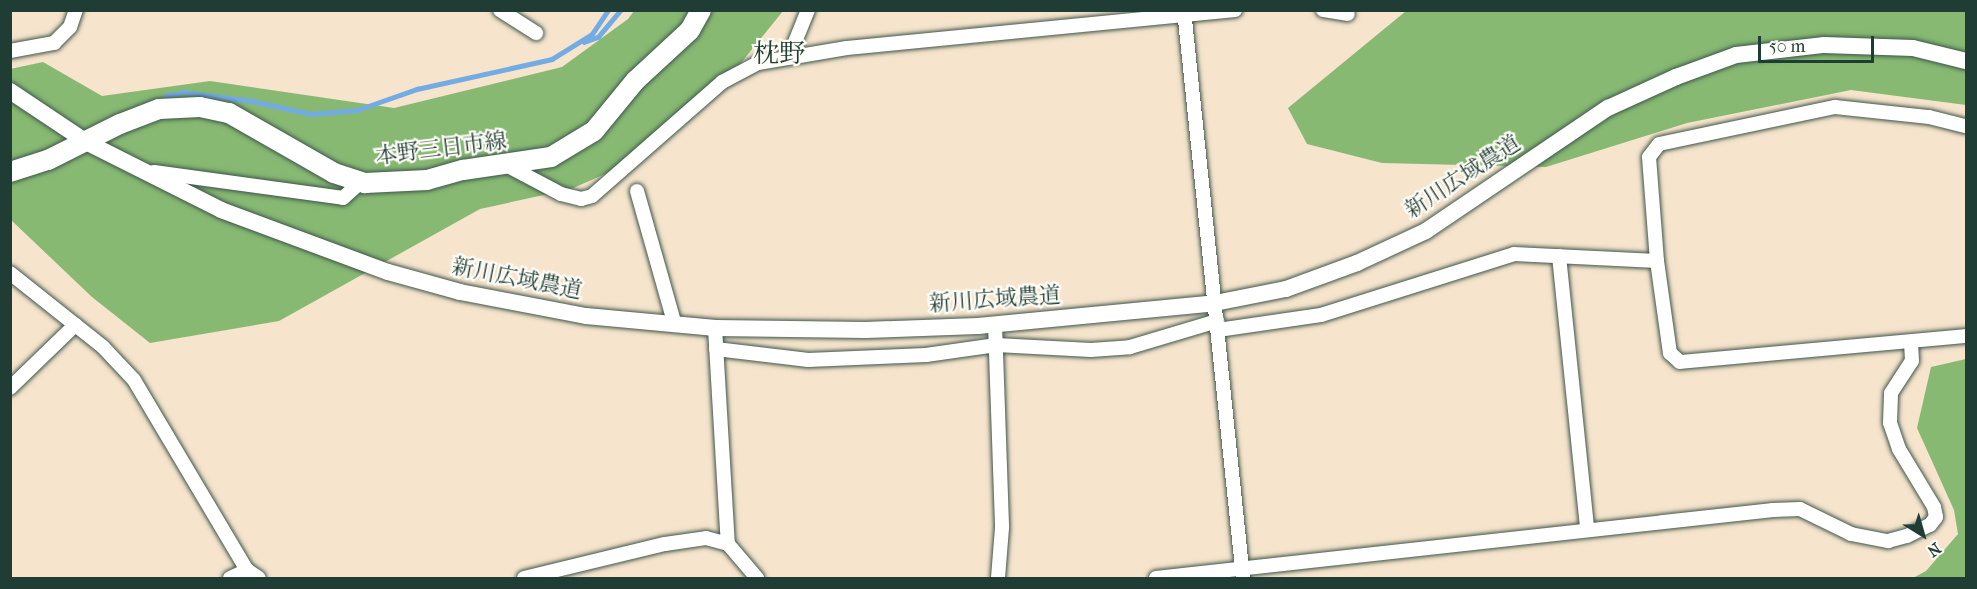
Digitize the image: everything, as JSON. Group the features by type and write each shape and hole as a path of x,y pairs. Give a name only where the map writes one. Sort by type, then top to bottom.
{"main road":[{"name":"本野三日市線","path":"10,172 88,143 120,123 159,109 200,107 228,113 334,173 361,182 396,183 551,157 594,131 635,81 690,30 701,10"}],"street":[{"path":"10,51 54,43 70,27 76,10"},
{"path":"500,10 536,33"},
{"path":"789,57 808,10"},
{"path":"508,166 561,194 581,199 592,196 722,82 758,63 789,57 1184,13 1235,10"},
{"path":"1323,10 1348,14"},
{"path":"1184,13 1243,573"},
{"name":"新川広域農道","path":"10,91 88,143 221,210 388,272 460,292 586,316 715,328 865,330 995,324 1215,303 1286,289 1357,263 1426,231 1608,108 1676,77 1736,55 1824,45 1913,48 1966,61"},
{"path":"1966,126 1929,117 1835,107 1659,144 1649,157 1657,261 1670,353 1680,362 1911,344 1966,336"},
{"path":"143,171 343,198 361,182"},
{"path":"637,191 675,325"},
{"path":"716,349 752,356 862,360 996,345 1091,350 1130,346 1218,325 1321,315 1514,254 1657,261"},
{"path":"1559,256 1587,529"},
{"path":"10,273 75,325 134,380 253,574 230,579"},
{"path":"995,324 1002,528 998,579"},
{"path":"10,388 75,325"},
{"path":"715,328 728,544"},
{"path":"1156,579 1243,573 1587,529 1800,509 1851,534 1888,540 1930,525 1936,517 1934,507 1899,449 1888,406 1891,393 1912,361 1911,344"},
{"path":"524,579 665,544 706,538 728,544 757,579"}],"green space":[{"path":"634,11 783,11 723,85 630,163 571,189 480,209 279,321 150,343 92,297 11,220 10,69 43,62 102,96 210,81 394,108 562,67 628,19"},
{"path":"1406,11 1966,11 1966,105 1851,90 1687,123 1546,167 1382,163 1307,144 1288,108"},
{"path":"1966,359 1966,578 1913,578 1926,571 1958,534 1954,510 1917,428 1931,367"}],"waterway":[{"path":"165,96 184,92 252,101 311,114 357,110 417,89 552,59 592,34 608,10"},
{"path":"584,42 598,37 621,10"}],"district":[{"name":"枕野","path":"779,54"}]}
